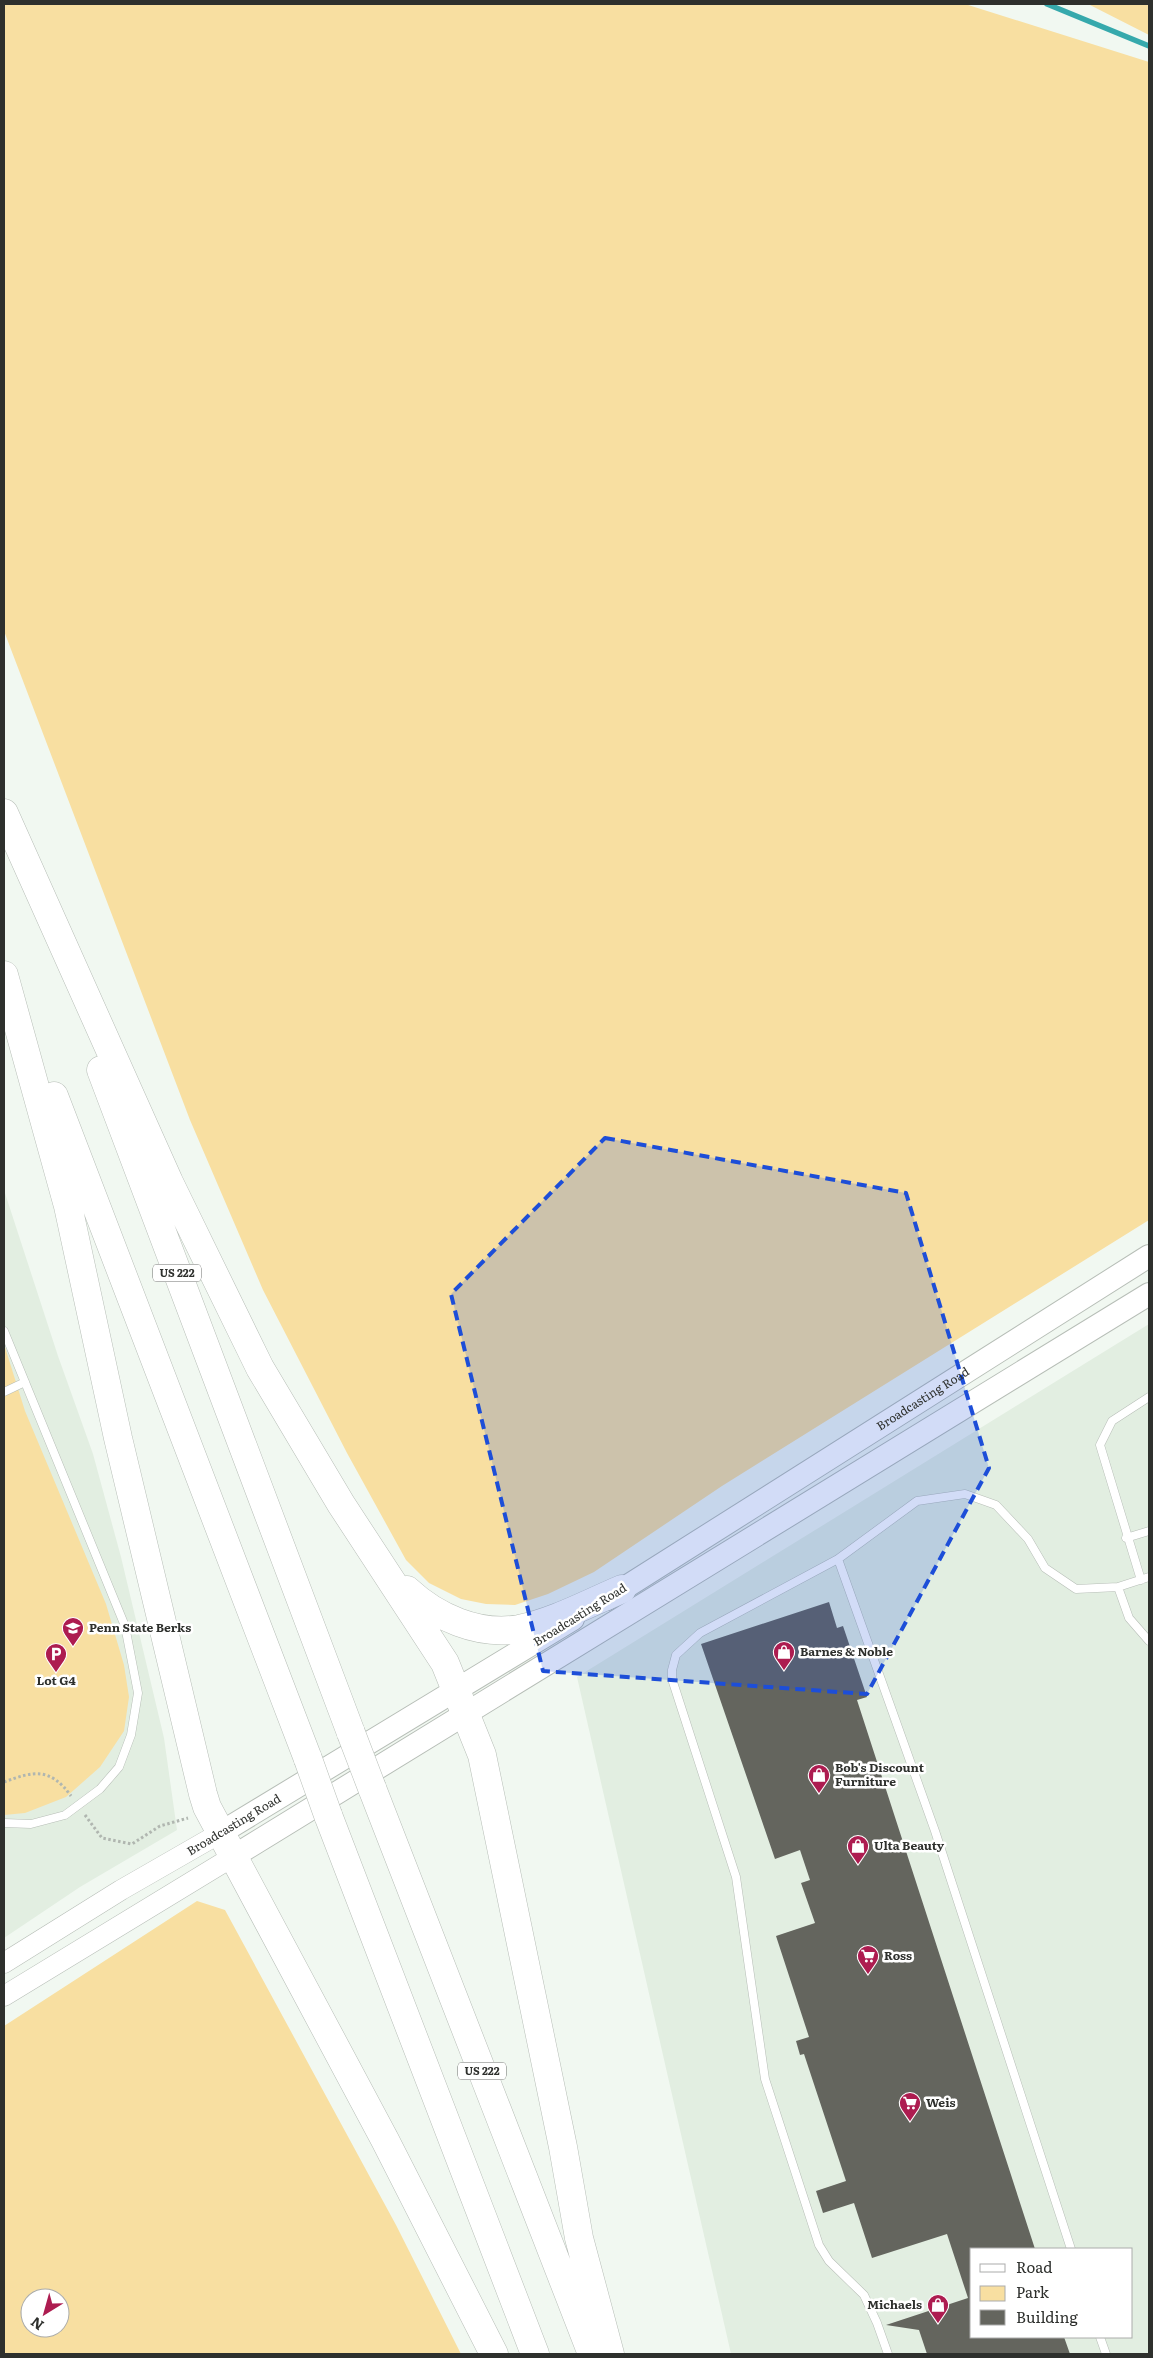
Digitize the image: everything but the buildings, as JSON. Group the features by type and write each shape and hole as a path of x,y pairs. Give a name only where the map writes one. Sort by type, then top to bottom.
{"highway":[{"path":"4,813 169,1182 260,1368 342,1504 445,1663 462,1702 482,1755 563,2147 579,2238 610,2354"},
{"name":"US 222","path":"4,813 351,1733 592,2354"},
{"path":"4,964 535,2354"},
{"path":"4,976 68,1206 118,1438 203,1794 216,1822 385,2140 494,2354"},
{"path":"384,1568 410,1592 442,1615 470,1627 487,1629 517,1629 538,1623 622,1589"}],"main road":[{"name":"Broadcasting Road","path":"234,1856 462,1702 622,1589 1149,1256"},
{"name":"Broadcasting Road","path":"216,1822 462,1702 1149,1294"}],"street":[{"name":"Broadcasting Road","path":"4,1963 121,1890 216,1822"},
{"name":"Broadcasting Road","path":"4,1996 234,1856"}],"lane":[{"path":"4,1331 125,1626 138,1693 131,1735 119,1768 100,1789 65,1815 31,1824 4,1823"},
{"path":"4,1392 25,1382"},
{"path":"1141,1580 1126,1538 1100,1446 1112,1421 1149,1397"},
{"path":"888,2354 864,2295 829,2261 819,2245 765,2079 736,1877 672,1679 676,1655 700,1633 838,1559 917,1501 964,1494 996,1504 1028,1539 1044,1568 1076,1589 1118,1587 1149,1577"},
{"path":"1126,1538 1149,1531"},
{"path":"838,1559 935,1831 1072,2248"},
{"path":"1118,1587 1129,1618 1149,1641"},
{"path":"1100,2338 1106,2354"}],"path":[{"path":"4,1782 27,1773 47,1774 62,1784 102,1838 132,1844 160,1826 216,1822"}],"highlighted area":[{"path":"605,1138 906,1193 989,1468 867,1694 543,1671 451,1294"}],"shaded area":[{"name":"Penn State Berks","path":"4,1190 58,1356 93,1454 121,1557 164,1738 177,1830 80,1887 4,1938"},
{"path":"1149,1324 1149,2354 731,2354 577,1677"}],"green space":[{"path":"4,4 965,4 1149,62 1149,1220 722,1486 594,1572 548,1594 515,1605 486,1604 461,1599 429,1583 406,1560 347,1453 263,1290 190,1120 4,631"},
{"path":"1088,4 1149,4 1149,35"},
{"path":"4,1344 25,1411 106,1604 124,1665 129,1697 124,1731 100,1767 66,1797 25,1813 4,1815"},
{"path":"197,1901 225,1910 396,2225 461,2354 4,2354 4,2026"}],"waterway":[{"path":"1047,4 1149,46"}],"place":[{"name":"Penn State Berks","path":"73,1647"},
{"name":"Barnes & Noble","path":"784,1671"},
{"name":"Lot G4","path":"56,1673"},
{"name":"Bob's Discount Furniture","path":"819,1794"},
{"name":"Ulta Beauty","path":"858,1865"},
{"name":"Ross","path":"868,1975"},
{"name":"Weis","path":"910,2122"},
{"name":"Michaels","path":"938,2324"}]}
